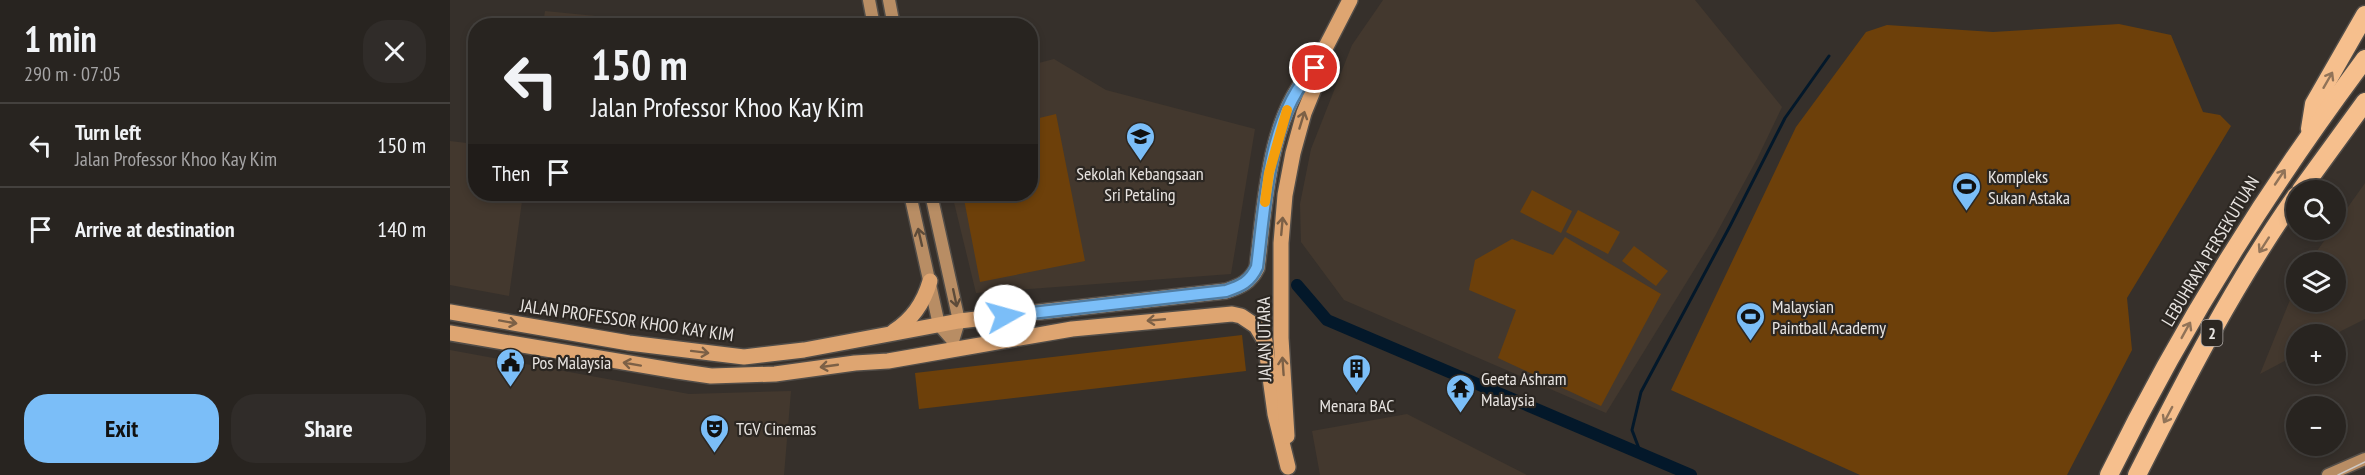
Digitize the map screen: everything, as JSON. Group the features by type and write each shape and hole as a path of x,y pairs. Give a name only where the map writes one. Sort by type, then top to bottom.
{"highway":[{"path":"2309,134 2314,104 2365,15"},
{"name":"LEBUHRAYA PERSEKUTUAN","path":"2109,475 2135,422 2189,324 2265,199 2309,134 2365,59"},
{"path":"2308,180 2365,102"},
{"path":"2332,146 2365,112"},
{"name":"2","path":"2137,475 2206,342 2253,260 2286,211"}],"main road":[{"path":"869,0 872,18"},
{"path":"889,0 892,18"},
{"name":"JALAN UTARA","path":"1288,471 1281,338 1281,243 1288,173 1304,113 1315,86 1315,68 1350,0"},
{"name":"JALAN PROFESSOR KHOO KAY KIM","path":"450,312 629,343 744,357 804,350 959,321 1226,291 1239,287 1251,279 1257,267 1269,173 1288,105 1302,81 1315,68"},
{"path":"912,201 939,325 953,341"},
{"path":"933,201 959,321 953,341"},
{"path":"892,333 917,311 930,280"},
{"path":"450,333 711,376 775,374 888,361 1072,329 1232,314 1249,320 1256,326 1265,341 1275,414 1288,471"},
{"path":"855,363 888,353 953,341 1041,328 1072,329"},
{"path":"2328,475 2365,459"}],"shaded area":[{"path":"1383,0 1695,0 1782,107 1715,236 1606,413 1344,300 1301,242 1300,204 1311,149 1352,45"},
{"path":"545,11 616,18 544,18"},
{"name":"Kompleks Sukan Astaka","path":"2119,24 2171,35 2203,112 2220,115 2231,126 2127,298 2132,350 2067,475 1860,475 1671,390 1796,127 1866,32 1887,25 1993,32"},
{"name":"Sekolah Kebangsaan Sri Petaling","path":"1054,59 1106,90 1255,129 1231,274 976,293 954,201 1038,201 1038,63"},
{"path":"1056,114 1085,261 980,282 964,201 1038,201 1038,118"},
{"path":"450,141 468,143 468,201 522,201 509,296 450,285"},
{"path":"2365,183 2365,319 2346,328 2346,324 2286,324 2286,360 2260,374 2286,310 2286,312 2346,312 2346,252 2316,252 2325,240 2346,240 2346,210"},
{"path":"1532,190 1572,211 1561,233 1520,212"},
{"path":"1578,210 1620,232 1608,254 1566,232"},
{"path":"1565,237 1661,294 1601,406 1498,358 1516,310 1469,290 1475,260 1512,239 1553,255"},
{"path":"1634,246 1668,271 1656,286 1622,261"},
{"path":"1242,335 1246,371 919,409 915,373"},
{"path":"450,350 689,394 791,391 784,475 450,475"},
{"path":"1407,414 1527,475 1320,475 1312,431"}],"waterway":[{"path":"1641,454 1632,430 1641,392 1785,118 1829,56"},
{"path":"1297,285 1327,320 1691,475"}],"tram line":[{"path":"2338,475 2365,462"}],"slow traffic":[{"path":"1265,202 1269,173 1287,110"}],"place":[{"name":"Sekolah Kebangsaan Sri Petaling","path":"1140,162"},
{"name":"Kompleks Sukan Astaka","path":"1967,212"},
{"name":"Malaysian Paintball Academy","path":"1751,342"},
{"name":"Pos Malaysia","path":"511,388"},
{"name":"Menara BAC","path":"1357,394"},
{"name":"Geeta Ashram Malaysia","path":"1460,414"},
{"name":"TGV Cinemas","path":"715,454"}],"route":[{"path":"1005,316 1226,291 1239,287 1251,279 1257,267 1269,173 1288,105 1302,81 1315,68"}]}
